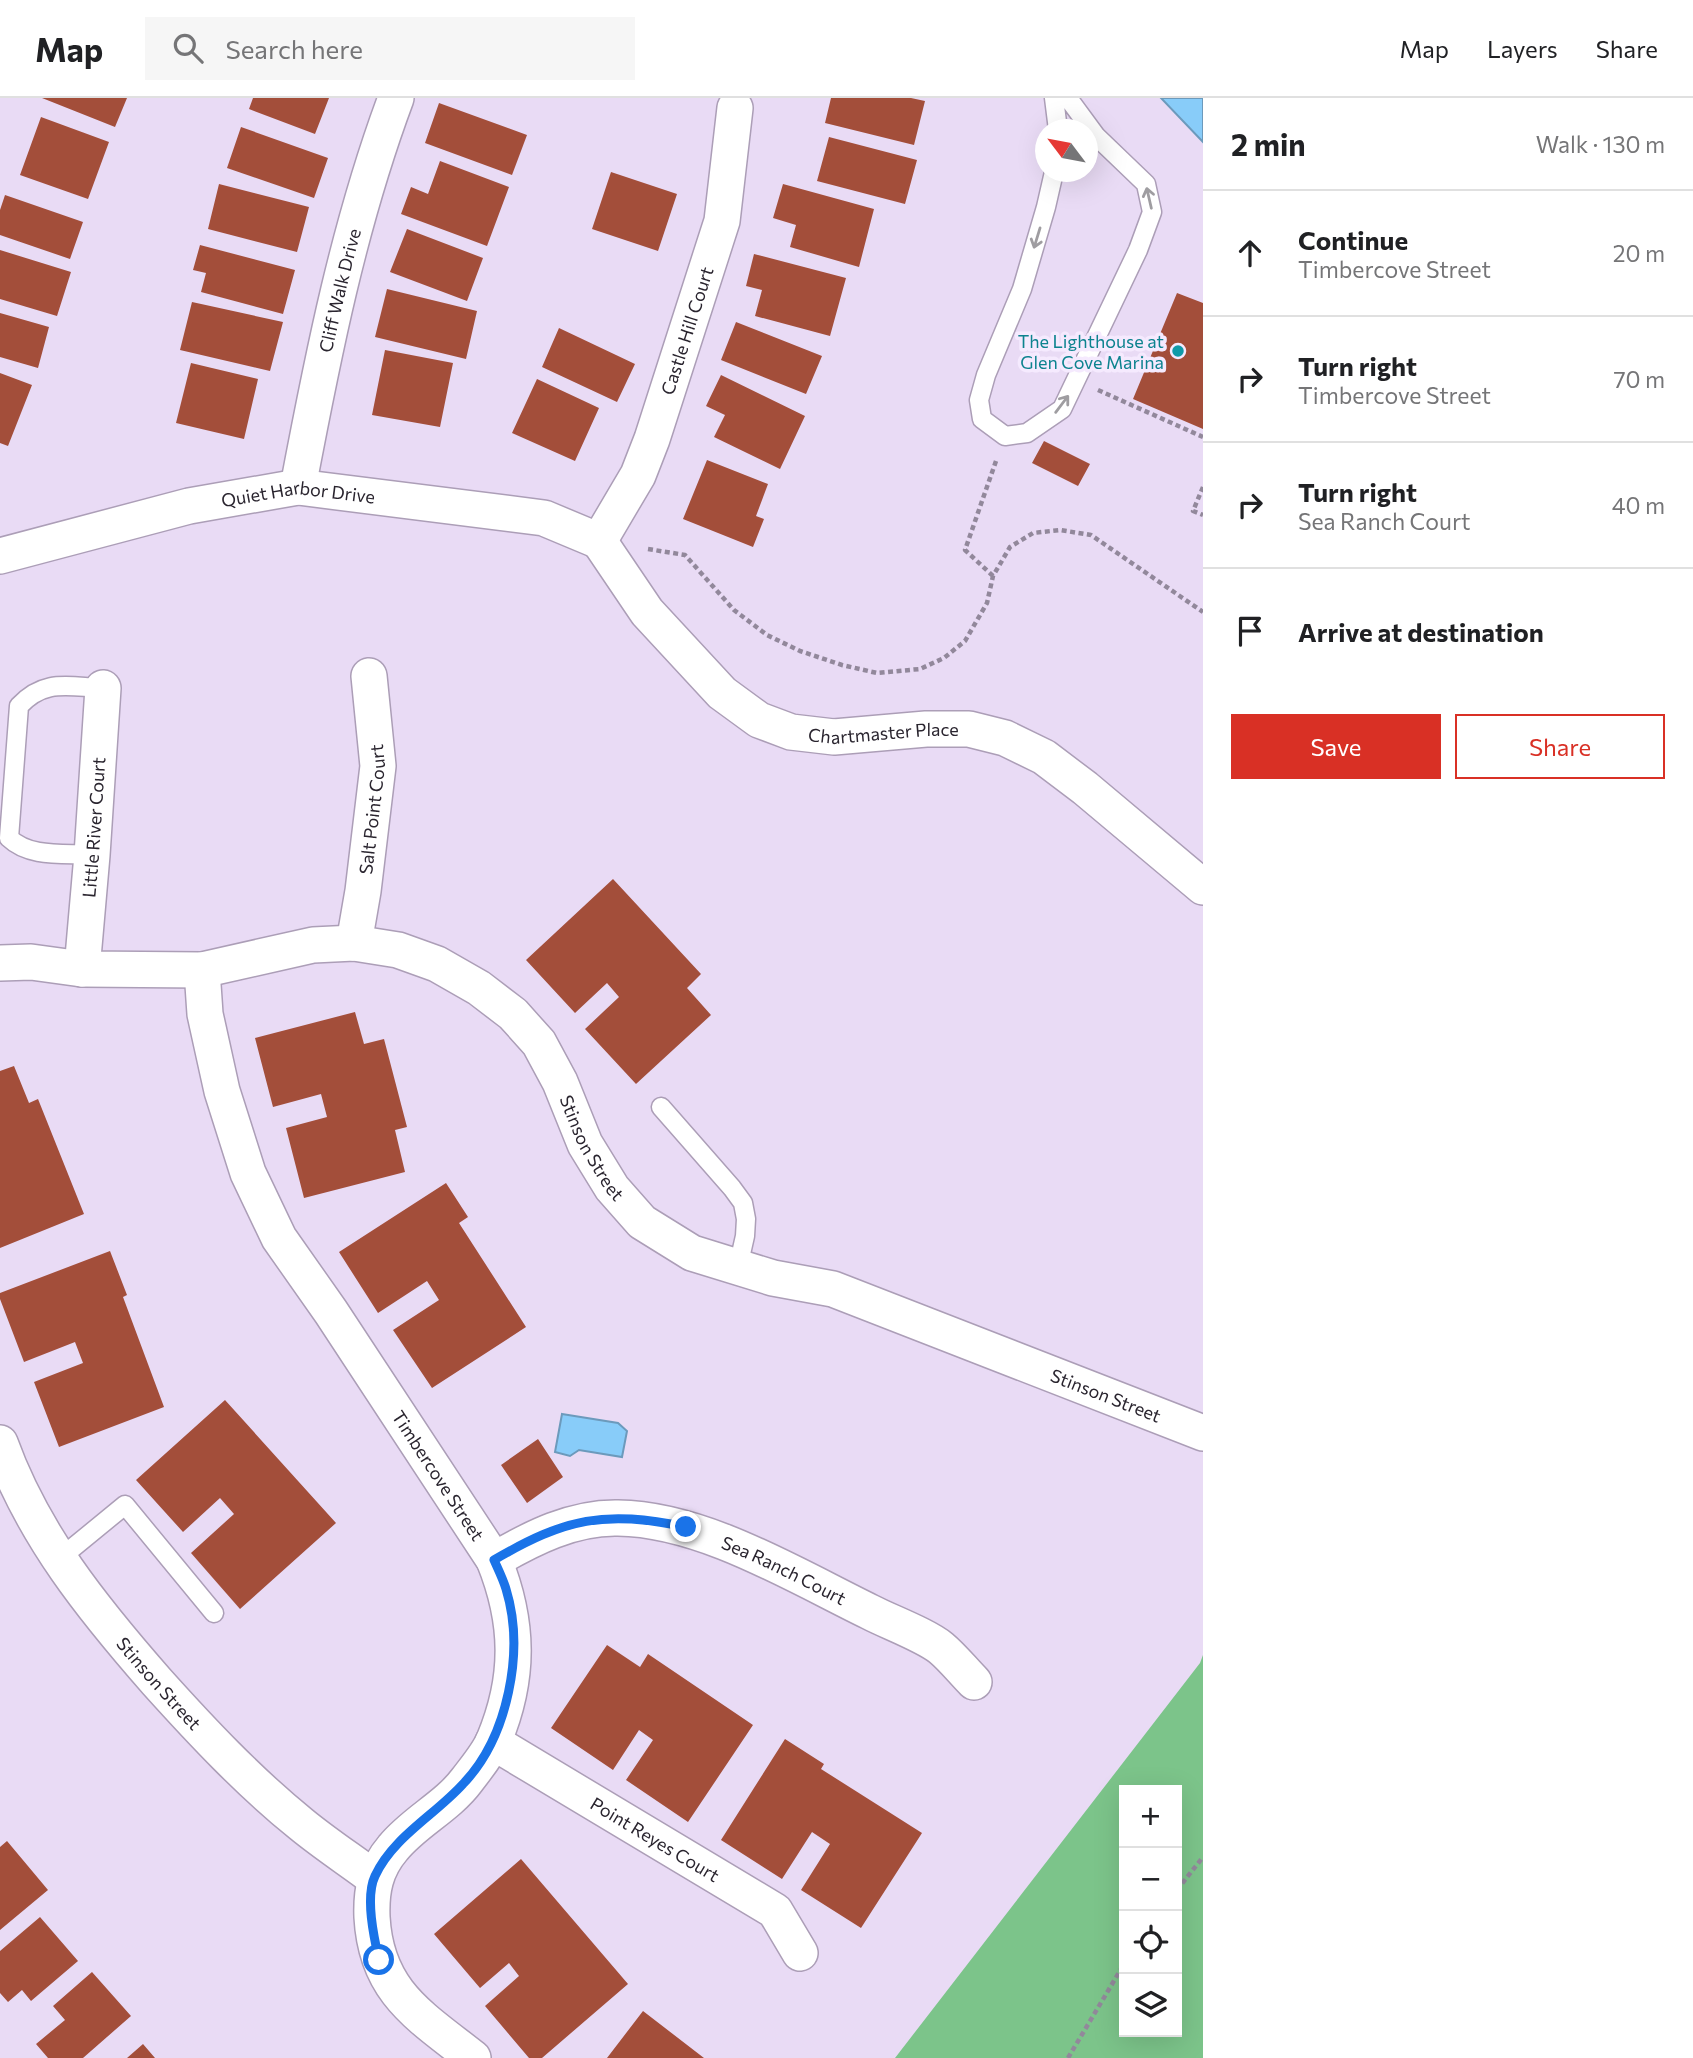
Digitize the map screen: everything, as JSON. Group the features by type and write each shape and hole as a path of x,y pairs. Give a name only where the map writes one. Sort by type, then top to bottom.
{"street":[{"name":"Cliff Walk Drive","path":"298,487 348,249 396,98"},
{"name":"Castle Hill Court","path":"599,541 638,475 652,439 722,220 735,108"},
{"name":"Quiet Harbor Drive","path":"0,556 189,506 298,487 544,518 599,541"},
{"name":"Chartmaster Place","path":"599,541 647,611 723,693 759,720 791,732 834,737 926,729 969,729 1005,738 1044,757 1203,887"},
{"name":"Salt Point Court","path":"354,943 378,766 369,676"},
{"name":"Little River Court","path":"82,969 103,688"},
{"name":"Stinson Street","path":"0,963 31,962 82,969 202,970 313,945 354,943 398,950 437,964 479,988 513,1014 539,1043 560,1082 585,1144 612,1188 642,1222 692,1253 773,1278 833,1289 1203,1433"},
{"name":"Timbercove Street","path":"202,970 205,1014 222,1091 248,1173 279,1238 331,1312 494,1560 506,1590 514,1659 507,1698 493,1742 465,1783 393,1847 374,1878 372,1902 373,1933 379,1960 391,1983 406,2002 473,2058"},
{"name":"Stinson Street","path":"0,1443 33,1519 59,1559 109,1625 193,1723 302,1826 374,1878"},
{"name":"Sea Ranch Court","path":"494,1560 539,1534 577,1522 615,1517 686,1527 766,1561 939,1647 974,1682"},
{"name":"Point Reyes Court","path":"493,1742 775,1911 800,1953"}],"lane":[{"path":"1054,98 1057,119"},
{"path":"1052,182 1021,289 986,375 979,400 982,419 1005,436 1027,433 1062,409 1138,250 1152,212 1146,184 1096,136 1068,98"},
{"path":"92,855 31,851 9,838 19,706 29,695 44,687 103,688"},
{"path":"661,1107 743,1203 745,1236 738,1267"},
{"path":"59,1559 125,1505 214,1613"}],"path":[{"path":"1076,380 1203,437"},
{"path":"992,576 965,550 1005,436"},
{"path":"1203,487 1193,511 1203,515"},
{"path":"599,541 685,555 734,610 767,635 821,658 877,673 920,669 944,657 965,641 987,603 992,576 1010,547 1032,533 1060,530 1091,536 1203,612"},
{"path":"1182,1884 1203,1857"},
{"path":"1068,2058 1119,1972"}],"green space":[{"path":"1203,1655 1203,2058 895,2058 1200,1663"}],"water":[{"path":"1161,98 1203,98 1203,142"},
{"path":"562,1414 618,1423 627,1431 622,1457 579,1450 570,1456 555,1452"}],"building":[{"path":"42,98 127,98 115,127"},
{"path":"253,98 329,98 315,134 249,109"},
{"path":"831,98 911,98 925,101 914,145 825,123"},
{"path":"439,103 527,135 512,175 425,143"},
{"path":"41,117 109,142 88,199 20,175"},
{"path":"241,127 328,158 314,198 227,168"},
{"path":"829,137 917,160 905,204 817,181"},
{"path":"440,161 509,187 487,246 401,214 411,187 428,194"},
{"path":"611,172 677,194 658,251 592,229"},
{"path":"219,184 309,207 297,252 208,229"},
{"path":"783,184 874,209 859,267 790,247 796,225 773,218"},
{"path":"5,195 83,222 70,259 0,235 0,210"},
{"path":"407,229 483,258 467,301 390,272"},
{"path":"200,245 295,270 283,314 201,292 206,273 193,270"},
{"path":"0,250 71,272 57,316 0,299"},
{"path":"754,254 846,278 830,336 755,316 762,290 746,286"},
{"path":"387,289 477,311 466,359 375,337"},
{"name":"The Lighthouse at Glen Cove Marina","path":"1177,293 1203,303 1203,429 1133,399"},
{"path":"192,302 283,322 270,371 180,350"},
{"path":"0,313 49,327 38,368 0,357"},
{"path":"736,322 822,356 806,394 721,360"},
{"path":"559,328 635,364 617,402 542,367"},
{"path":"385,350 453,363 440,427 372,415"},
{"path":"191,363 258,379 244,439 176,423"},
{"path":"0,373 32,385 8,446 0,443"},
{"path":"721,375 805,416 780,469 714,437 725,415 706,406"},
{"path":"537,379 599,408 575,461 512,433"},
{"path":"1044,441 1090,464 1078,486 1032,463"},
{"path":"707,460 768,484 756,516 764,519 753,547 683,519"},
{"path":"613,879 701,974 687,988 711,1015 636,1084 585,1029 619,997 607,983 575,1013 526,960"},
{"path":"355,1012 364,1044 384,1039 407,1127 395,1130 405,1172 304,1198 286,1128 327,1117 321,1094 273,1107 255,1038"},
{"path":"14,1066 29,1103 38,1099 84,1214 0,1248 0,1071"},
{"path":"446,1183 468,1217 459,1223 526,1327 432,1388 393,1330 439,1300 427,1281 378,1313 339,1252"},
{"path":"110,1251 127,1295 123,1297 164,1407 59,1447 34,1382 83,1363 75,1342 24,1362 0,1293"},
{"path":"225,1400 336,1523 240,1609 191,1553 234,1514 220,1498 183,1532 136,1480"},
{"path":"538,1439 563,1477 527,1503 501,1465"},
{"path":"607,1645 640,1667 648,1654 753,1725 688,1822 626,1780 653,1740 639,1730 613,1770 551,1728"},
{"path":"785,1739 824,1764 821,1769 922,1833 861,1928 801,1890 830,1844 812,1832 782,1879 721,1840"},
{"path":"7,1841 48,1890 0,1930 0,1847"},
{"path":"521,1859 628,1984 542,2058 529,2058 485,2006 519,1976 509,1963 480,1988 434,1934"},
{"path":"40,1917 78,1961 31,2001 22,1990 8,2002 0,1993 0,1951"},
{"path":"92,1972 131,2016 83,2058 48,2058 36,2044 65,2020 53,2006"},
{"path":"643,2011 704,2058 607,2058"},
{"path":"143,2044 155,2058 127,2058"}],"place":[{"name":"The Lighthouse at Glen Cove Marina","path":"1178,351"}],"route":[{"path":"379,1960 373,1933 374,1878 393,1847 465,1783 493,1742 507,1698 514,1659 512,1623 506,1590 494,1560 539,1534 577,1522 615,1517 686,1527"}]}
